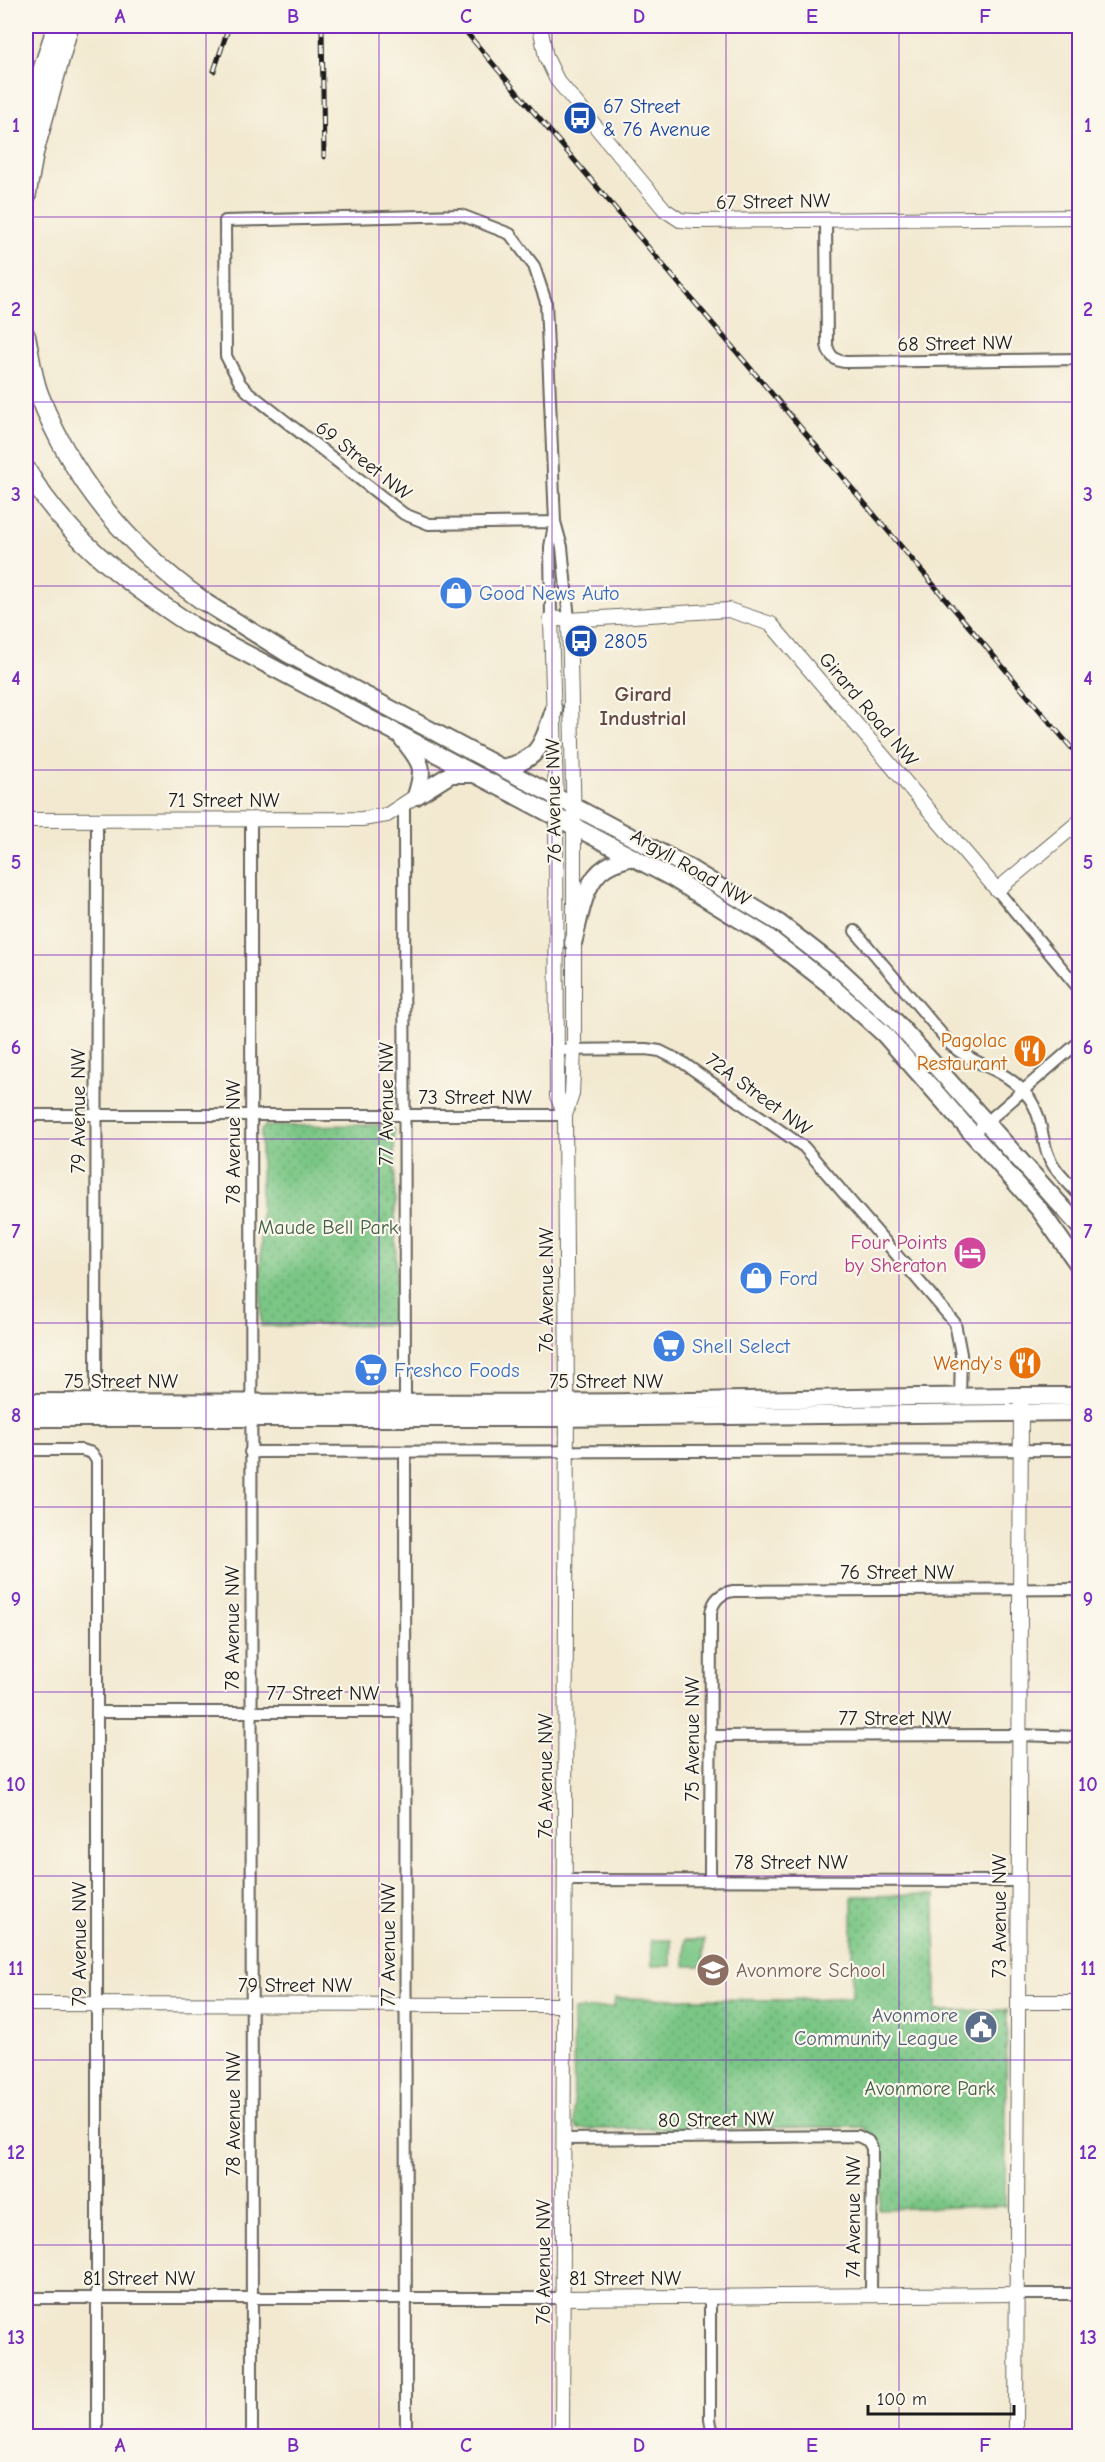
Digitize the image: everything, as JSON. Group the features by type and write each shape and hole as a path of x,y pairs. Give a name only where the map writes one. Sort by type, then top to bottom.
{"highway":[{"path":"26,120 57,26"},
{"path":"26,198 34,153 69,26"},
{"path":"26,336 39,393 57,436 83,480 117,526 157,566 203,601"},
{"path":"26,469 59,514 107,564 143,594 190,624"}],"main road":[{"name":"Argyll Road NW","path":"203,601 288,654 731,891 801,938 895,1021 1080,1227"},
{"name":"Argyll Road NW","path":"190,624 632,857 768,937 830,985 884,1034 1039,1209 1080,1267"},
{"path":"502,768 521,764 533,756 544,739 554,710"},
{"path":"398,734 421,765 422,776 410,801"},
{"path":"410,801 451,774 476,774"},
{"path":"573,943 590,884 604,868 632,857"},
{"path":"1039,1209 1080,1249"},
{"name":"75 Street NW","path":"26,1418 405,1402 567,1410 960,1395 1080,1396"},
{"name":"75 Street NW","path":"26,1402 96,1402 250,1410 1080,1412"}],"street":[{"name":"67 Street NW","path":"540,26 546,57 563,88 669,214 680,220 1080,217"},
{"name":"76 Avenue NW","path":"240,383 226,356 225,221 461,215 510,234 534,266 546,302 555,522 562,547 569,620 574,826 574,1049 572,1094 565,1115 567,1410 562,2436"},
{"name":"68 Street NW","path":"826,220 827,345 833,358 846,362 1080,359"},
{"name":"69 Street NW","path":"240,383 247,391 395,508 418,522 429,524 555,522"},
{"name":"76 Avenue NW","path":"555,522 550,547 556,797 557,1096 565,1115"},
{"name":"Girard Road NW","path":"551,618 569,620 729,610 771,624 1080,990"},
{"name":"71 Street NW","path":"26,820 369,819 387,815 410,801"},
{"name":"77 Avenue NW","path":"405,1402 404,1115 410,801"},
{"name":"78 Avenue NW","path":"251,819 252,2436"},
{"name":"79 Avenue NW","path":"96,1402 97,820"},
{"path":"996,890 1080,821"},
{"path":"855,931 951,1045 965,1056 1006,1074 1023,1091 1039,1115 1050,1159 1080,1196"},
{"path":"973,1134 1080,1041"},
{"name":"72A Street NW","path":"557,1050 652,1049 671,1056 745,1104 804,1147 955,1323 961,1354 960,1413"},
{"name":"73 Street NW","path":"26,1115 565,1115"},
{"name":"73 Avenue NW","path":"1016,2436 1021,1395"},
{"name":"79 Avenue NW","path":"26,1450 82,1450 92,1453 97,1461 97,2436"},
{"path":"250,1452 1080,1450"},
{"name":"77 Avenue NW","path":"405,1453 406,2436"},
{"name":"76 Street NW","path":"717,1599 733,1591 1080,1590"},
{"name":"75 Avenue NW","path":"710,1881 711,1614 717,1599"},
{"name":"77 Street NW","path":"97,1712 405,1712"},
{"name":"77 Street NW","path":"710,1736 1018,1735 1080,1737"},
{"name":"78 Street NW","path":"564,1880 1018,1881"},
{"path":"1019,2002 1080,2002"},
{"name":"79 Street NW","path":"26,2004 564,2005"},
{"name":"80 Street NW","path":"563,2139 858,2136 868,2141"},
{"name":"74 Avenue NW","path":"868,2141 872,2148 871,2294"},
{"name":"81 Street NW","path":"26,2298 710,2298 871,2294 1080,2294"},
{"path":"710,2298 710,2418 711,2427 718,2435"}],"green space":[{"name":"Maude Bell Park","path":"389,1125 394,1130 397,1324 261,1326 261,1131 265,1126"},
{"name":"Avonmore Park","path":"935,1895 936,2011 1007,2010 1005,2206 879,2209 880,2155 877,2145 863,2127 579,2129 574,2125 573,2010 614,2007 615,1998 783,2000 852,1997 852,1896"},
{"path":"651,1940 671,1940 671,1966 652,1966"},
{"path":"685,1940 704,1940 704,1966 685,1966"}],"railway":[{"path":"214,71 229,26"},
{"path":"322,26 324,157"},
{"path":"461,26 1080,758"}],"place":[{"name":"67 Street & 76 Avenue","path":"580,118"},
{"name":"Good News Auto","path":"456,593"},
{"name":"2805","path":"581,641"},
{"name":"Pagolac Restaurant","path":"1030,1051"},
{"name":"Four Points by Sheraton","path":"970,1253"},
{"name":"Ford","path":"756,1278"},
{"name":"Shell Select","path":"669,1346"},
{"name":"Wendy's","path":"1025,1363"},
{"name":"Freshco Foods","path":"371,1370"},
{"name":"Avonmore School","path":"713,1970"},
{"name":"Avonmore Community League","path":"981,2027"}],"district":[{"name":"Girard Industrial","path":"643,706"}]}
